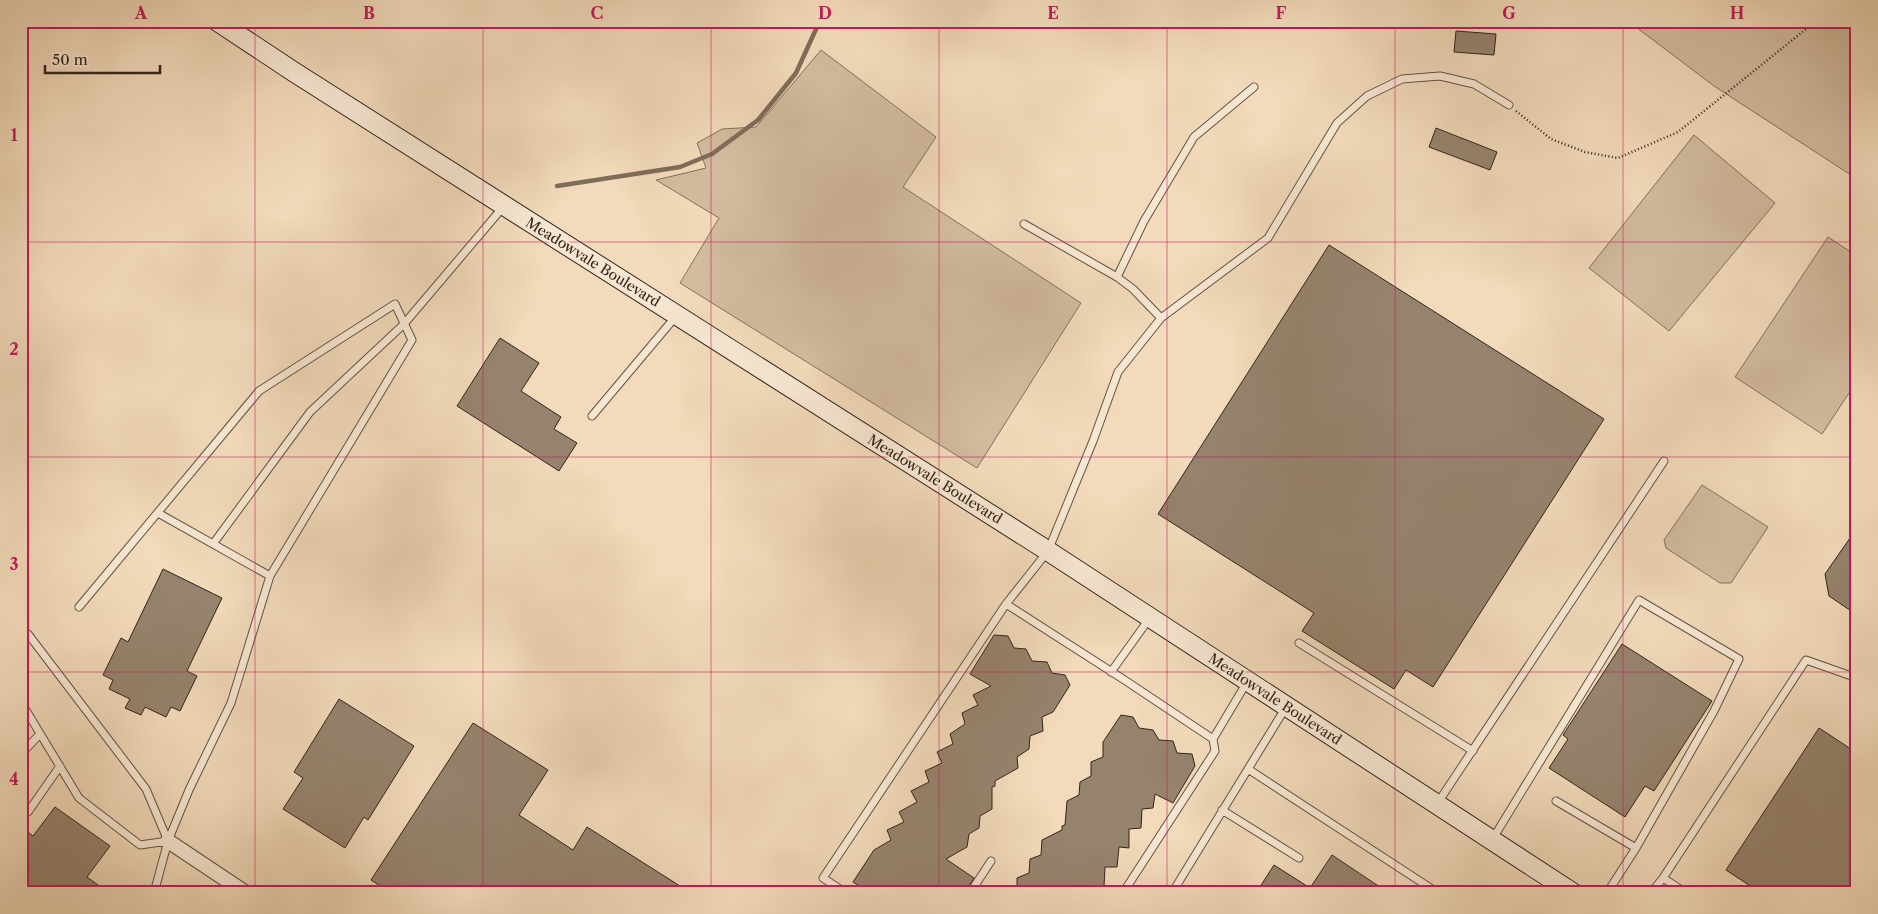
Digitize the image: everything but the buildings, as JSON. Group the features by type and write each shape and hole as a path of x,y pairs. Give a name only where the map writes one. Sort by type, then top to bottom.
{"main road":[{"name":"Meadowvale Boulevard","path":"217,21 294,72 1048,551 1573,893"}],"street":[{"path":"168,841 246,893"}],"lane":[{"path":"846,893 823,878 1006,604 1048,551 1093,441 1118,372 1161,318 1268,238 1337,123 1367,96 1402,79 1440,76 1474,84 1509,105"},
{"path":"1117,277 1144,221 1194,137 1254,87"},
{"path":"213,544 310,412 404,324 504,205"},
{"path":"1024,224 1117,277 1133,289 1161,318"},
{"path":"79,607 259,391 395,304 412,340 270,576 231,703 168,841 154,893"},
{"path":"592,416 677,315"},
{"path":"1437,805 1664,461"},
{"path":"158,513 270,576"},
{"path":"1492,840 1640,600 1738,659 1714,711 1636,848 1607,893"},
{"path":"1006,604 1212,739 1215,751 1123,893"},
{"path":"1111,672 1150,618"},
{"path":"28,634 146,789 168,841"},
{"path":"1299,643 1473,751"},
{"path":"1651,893 1663,878 1806,660 1857,678"},
{"path":"1212,739 1247,682"},
{"path":"21,702 79,798 140,845 168,841"},
{"path":"1172,893 1286,706"},
{"path":"21,754 40,734"},
{"path":"21,806 28,812 60,766"},
{"path":"1248,769 1438,893"},
{"path":"1556,801 1636,848"},
{"path":"1222,810 1299,858"},
{"path":"970,893 990,861"},
{"path":"1663,878 1686,893"}],"path":[{"path":"1509,105 1551,139 1585,152 1618,158 1678,132 1816,21"}],"shaded area":[{"path":"1628,21 1857,21 1857,179 1714,86"},
{"path":"821,50 936,137 903,187 1081,303 977,468 680,283 719,218 656,180 706,168 697,143 722,129 756,127"},
{"path":"1694,135 1775,203 1669,331 1589,268"},
{"path":"1828,237 1857,256 1857,381 1822,434 1735,377"},
{"path":"1702,485 1768,527 1731,583 1720,583 1666,548 1664,540"}],"waterway":[{"path":"557,186 680,167 712,154 758,120 796,73 817,27 823,21"}]}
